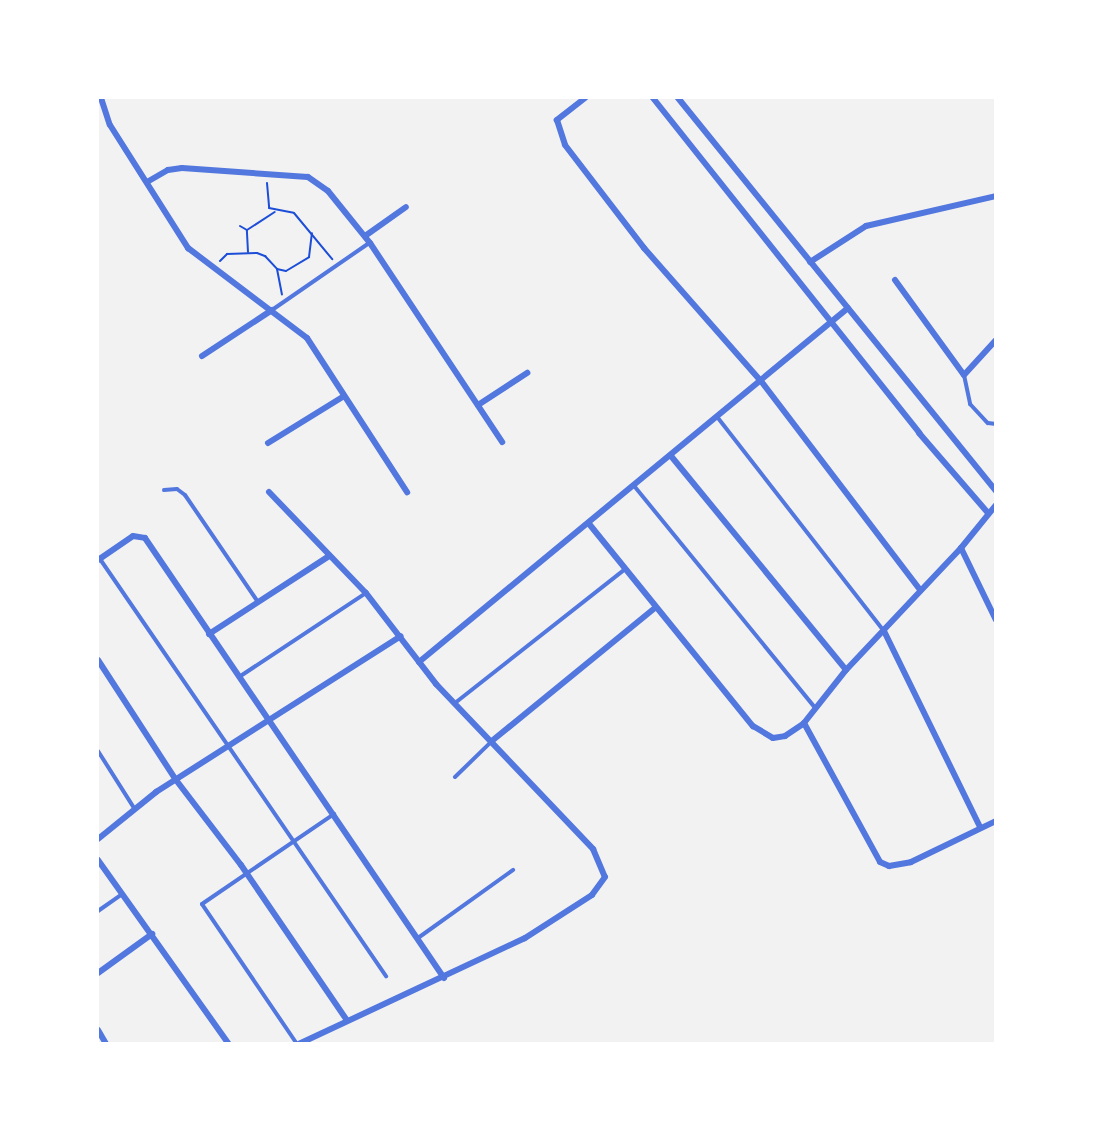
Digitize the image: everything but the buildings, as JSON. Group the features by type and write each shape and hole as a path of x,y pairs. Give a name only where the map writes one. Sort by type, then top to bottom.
{"street":[{"path":"101,98 110,125 188,248 307,338 407,492"},
{"path":"585,98 558,120 565,145 644,248 761,381 920,590"},
{"path":"653,98 831,322 988,513"},
{"path":"678,98 996,491"},
{"path":"147,182 168,170 182,168 308,177 328,191 370,243 502,442"},
{"path":"810,262 866,226 996,196"},
{"path":"365,236 406,207"},
{"path":"895,280 964,375 996,340"},
{"path":"419,662 590,525 848,308"},
{"path":"202,356 272,310"},
{"path":"478,405 527,374"},
{"path":"268,443 344,396"},
{"path":"671,456 846,670"},
{"path":"269,492 366,593 419,662 455,703 493,740 593,849 605,877 592,895 525,938 444,978 346,1019 298,1044"},
{"path":"590,525 763,734 785,736 804,723 846,670 961,548 996,505"},
{"path":"99,559 139,534 335,813 444,978"},
{"path":"961,548 993,607 996,620"},
{"path":"209,634 329,556"},
{"path":"493,740 656,607"},
{"path":"884,631 980,827"},
{"path":"98,839 134,808 401,636"},
{"path":"98,660 176,780 246,873 346,1019"},
{"path":"804,723 880,862 889,867 910,862 996,821"},
{"path":"98,860 229,1044"},
{"path":"98,973 152,934"},
{"path":"98,1030 106,1044"}],"lane":[{"path":"272,310 370,243"},
{"path":"964,375 970,404 988,423 996,424"},
{"path":"718,418 884,631"},
{"path":"635,487 816,709"},
{"path":"164,490 177,489 185,495 258,602"},
{"path":"99,559 386,976"},
{"path":"455,703 625,568"},
{"path":"238,678 366,593"},
{"path":"455,777 493,740"},
{"path":"98,751 134,808"},
{"path":"298,1044 202,904 335,813"},
{"path":"418,938 513,870"},
{"path":"98,911 122,893"}],"path":[{"path":"268,174 266,202 275,212"},
{"path":"247,230 275,212 292,212 312,233 337,266"},
{"path":"240,226 247,230"},
{"path":"247,230 248,252"},
{"path":"215,268 227,254 248,252 261,254 277,269 286,271 309,257 312,233"},
{"path":"277,269 280,292 286,302"}]}
